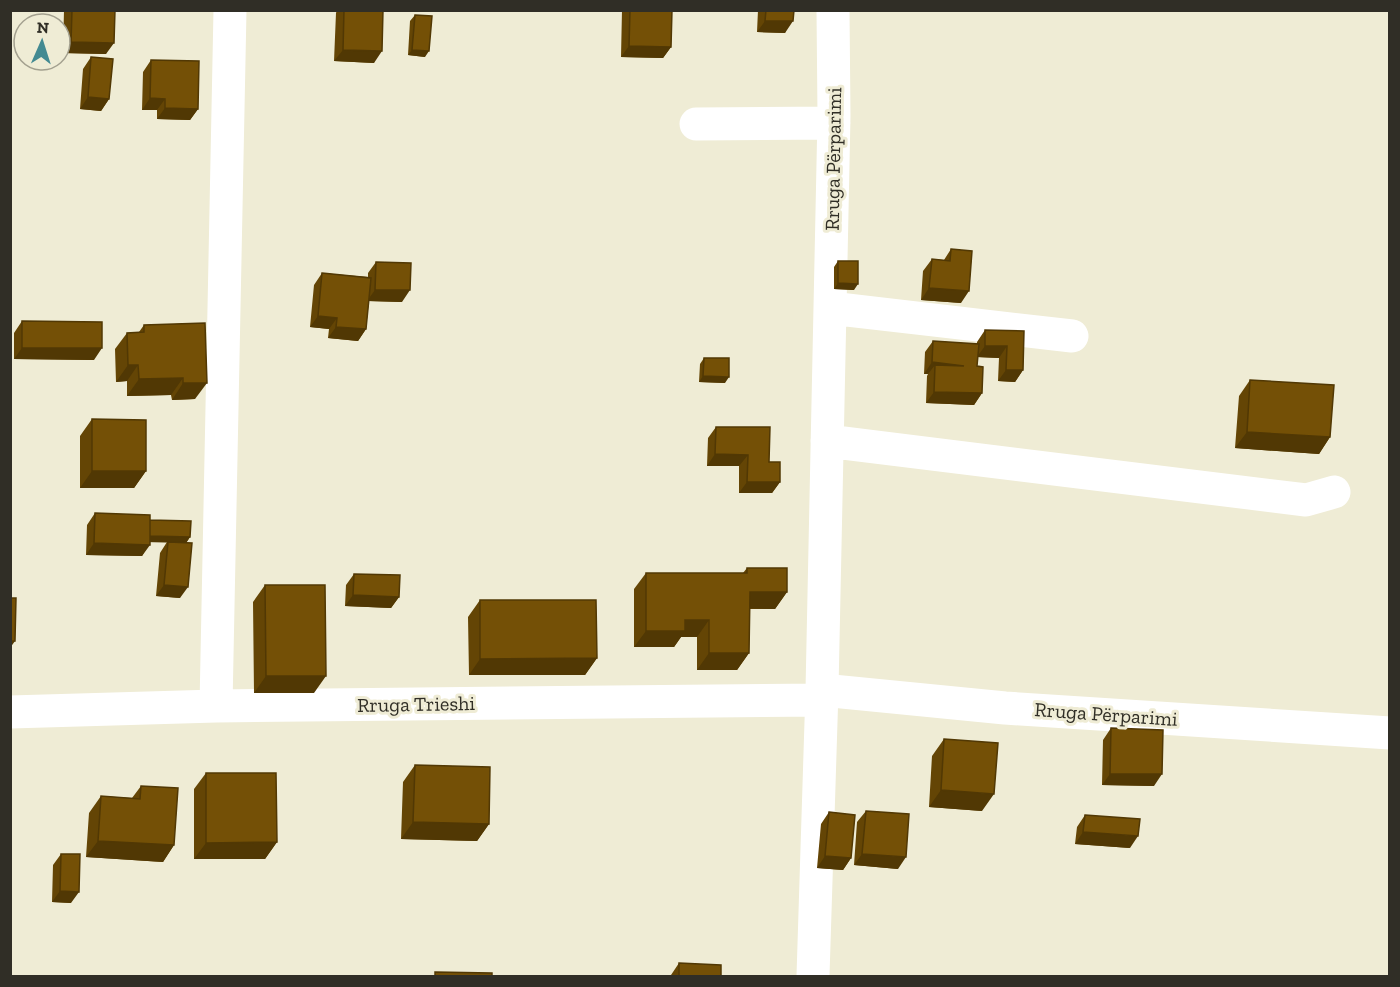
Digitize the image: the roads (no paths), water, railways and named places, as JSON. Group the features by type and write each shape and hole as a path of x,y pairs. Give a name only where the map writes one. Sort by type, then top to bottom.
{"street":[{"path":"216,706 230,10"},
{"name":"Rruga Përparimi","path":"813,976 822,695 834,123 833,10"},
{"path":"696,124 834,123"},
{"path":"830,308 1072,336"},
{"path":"827,441 1306,500 1334,492"},
{"name":"Rruga Trieshi","path":"10,712 822,695"},
{"name":"Rruga Përparimi","path":"822,695 1389,733"}]}
